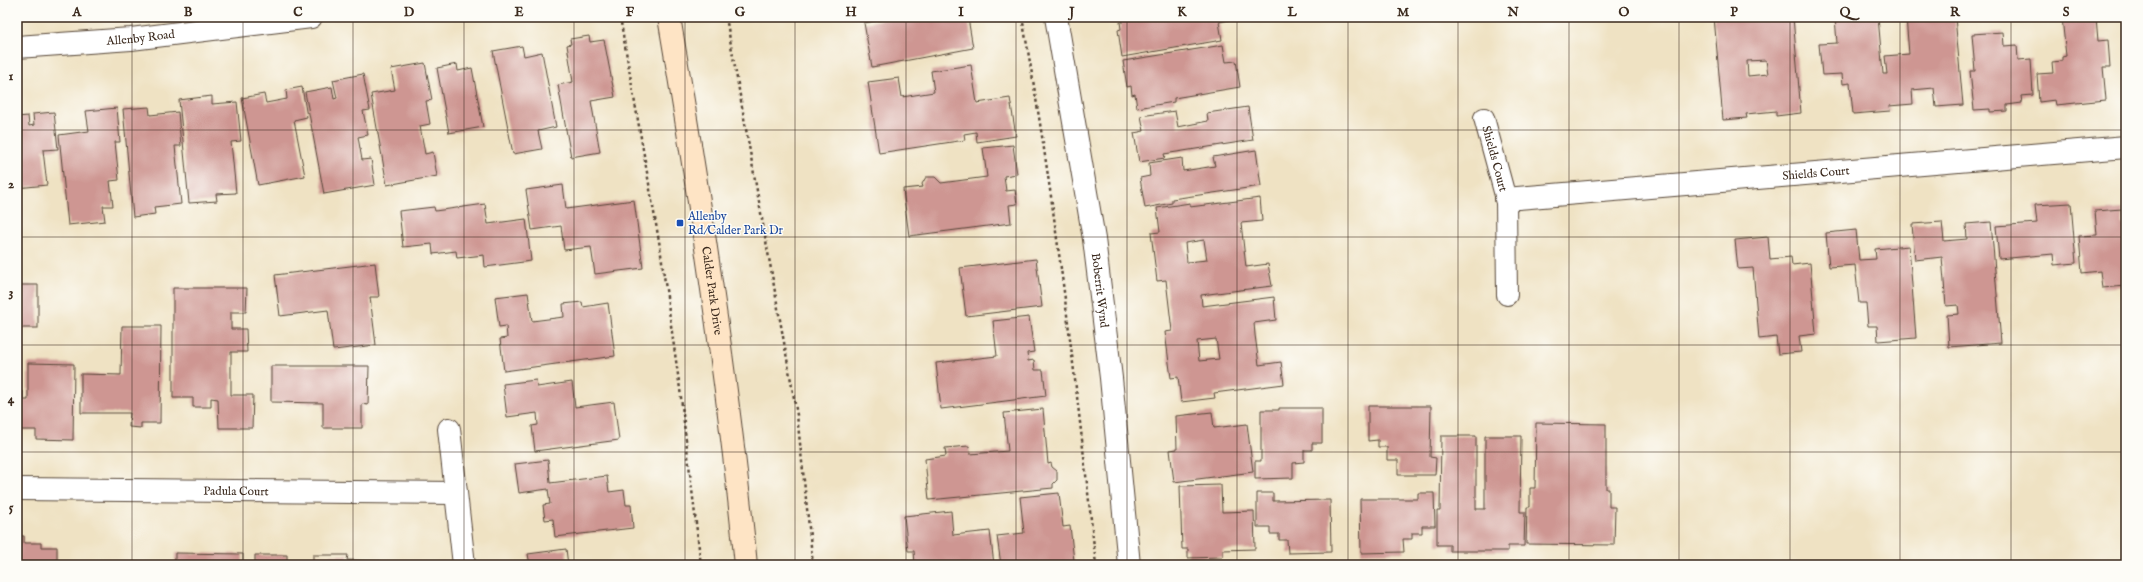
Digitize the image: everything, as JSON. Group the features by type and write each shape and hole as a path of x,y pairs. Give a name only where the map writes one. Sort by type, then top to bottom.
{"street":[{"name":"Allenby Road","path":"17,47 131,39 311,17"},
{"name":"Calder Park Drive","path":"669,17 707,250 727,393 746,565"},
{"name":"Boberrit Wynd","path":"1056,17 1094,239 1129,565"},
{"name":"Shields Court","path":"1506,200 2126,147"},
{"path":"450,429 464,565"},
{"name":"Padula Court","path":"17,489 456,493"}],"lane":[{"name":"Shields Court","path":"1484,118 1506,200 1507,295"}],"path":[{"path":"620,17 660,247 680,389 701,565"},
{"path":"726,17 797,415 813,565"},
{"path":"1022,17 1034,86 1070,332 1096,565"}],"building":[{"path":"897,17 961,17 961,20 968,18 973,48 872,67 864,23"},
{"path":"1122,17 1229,17 1229,20 1219,22 1222,40 1122,57 1118,30 1121,29 1120,22 1123,22"},
{"path":"1714,17 1738,17 1738,19 1793,17 1801,113 1776,116 1776,111 1746,114 1747,118 1723,120","holes":["1766,60 1768,74 1748,76 1747,61"]},
{"path":"1835,17 1878,17 1883,74 1887,74 1885,56 1909,54 1906,17 1955,17 1963,105 1936,107 1934,88 1912,90 1913,104 1889,106 1890,111 1853,114 1850,83 1843,84 1842,74 1822,75 1819,44 1837,43"},
{"path":"2062,17 2096,17 2098,41 2108,40 2110,67 2103,67 2106,100 2056,105 2055,100 2039,102 2037,74 2053,73 2052,62 2062,61 2062,57 2066,56"},
{"path":"2003,32 2004,46 2017,45 2018,60 2031,59 2033,95 2021,96 2022,103 2007,105 2007,111 1990,112 1990,109 1974,110 1970,71 1975,71 1972,34"},
{"path":"589,36 590,42 604,40 615,97 591,101 600,152 571,157 558,85 573,82 567,45 571,44 570,39"},
{"path":"1223,45 1226,62 1236,61 1240,87 1174,98 1174,102 1137,108 1135,94 1132,95 1131,86 1127,87 1123,61"},
{"path":"522,46 524,56 542,52 556,127 538,131 542,149 513,154 493,51"},
{"path":"425,63 432,100 426,101 430,124 420,126 425,154 433,152 437,176 387,185 371,94 395,90 391,69"},
{"path":"457,64 458,71 472,68 483,127 449,133 437,68"},
{"path":"971,65 977,103 1010,98 1016,136 977,142 976,132 964,134 965,140 879,153 868,82 899,78 902,97 934,92 931,71"},
{"path":"363,74 370,110 363,111 368,135 358,137 362,160 371,159 375,185 324,194 305,92 332,87 334,99 337,98 333,80"},
{"path":"302,87 307,117 294,120 305,176 258,185 242,98 264,94 266,103 287,99 286,90"},
{"path":"212,96 212,104 237,102 241,141 231,142 236,193 216,194 217,201 189,203 179,100"},
{"path":"149,107 150,115 178,112 181,146 175,146 181,204 154,207 155,214 133,217 123,109"},
{"path":"1248,107 1253,140 1164,154 1165,158 1139,162 1134,133 1144,131 1141,116 1175,111 1178,127 1208,121 1207,113"},
{"path":"117,108 120,142 115,142 119,180 110,181 113,206 103,206 105,221 68,225 59,135 89,131 86,111"},
{"path":"54,112 58,149 43,150 47,185 17,188 17,117 28,116 29,126 34,125 33,114"},
{"path":"1013,145 1017,174 1004,176 1006,191 1015,190 1017,204 1009,205 1011,223 909,236 903,189 923,187 922,184 926,177 935,177 941,183 987,177 983,148"},
{"path":"1256,150 1261,186 1172,199 1172,203 1145,208 1140,178 1150,176 1149,163 1182,158 1183,171 1215,166 1213,157"},
{"path":"563,185 566,209 634,200 643,268 595,274 591,247 564,250 561,226 532,230 526,190"},
{"path":"1260,198 1262,221 1241,223 1246,267 1268,264 1272,286 1201,295 1202,306 1274,297 1276,320 1254,323 1255,335 1259,365 1281,362 1284,384 1214,393 1215,398 1181,402 1178,377 1171,378 1165,332 1172,331 1166,280 1157,281 1151,233 1160,232 1157,208 1190,203 1190,207","holes":["1204,240 1207,260 1187,262 1185,243","1216,339 1219,359 1199,361 1197,341"]},
{"path":"2071,203 2076,263 2054,265 2053,254 1999,259 1996,226 2037,223 2035,205"},
{"path":"485,204 488,224 526,219 531,261 485,267 484,255 457,258 456,251 433,254 432,244 403,247 399,211 434,207 435,211"},
{"path":"2122,209 2123,225 2126,225 2126,286 2102,288 2100,271 2082,273 2079,236 2097,235 2095,211"},
{"path":"1942,222 1944,241 1967,239 1966,224 1991,222 2001,343 1949,347 1947,315 1959,314 1958,305 1946,306 1942,257 1915,260 1912,224"},
{"path":"1856,230 1859,260 1876,259 1875,249 1909,246 1916,338 1878,341 1877,326 1868,326 1866,303 1859,303 1855,265 1829,267 1826,233"},
{"path":"1768,237 1770,259 1791,257 1792,265 1810,263 1816,334 1799,336 1801,352 1778,354 1776,337 1759,339 1753,268 1738,269 1735,240"},
{"path":"1036,259 1042,307 966,316 960,268"},
{"path":"375,263 379,297 370,297 376,345 333,350 328,310 280,316 275,275"},
{"path":"17,285 38,285 38,328 17,328"},
{"path":"173,288 247,288 246,312 231,312 231,329 246,329 247,352 231,352 231,395 253,395 252,428 219,428 218,399 211,398 211,407 193,407 193,398 173,398"},
{"path":"528,293 532,321 564,317 563,304 582,302 583,307 608,303 615,356 504,371 500,339 507,338 506,326 499,327 495,297"},
{"path":"1029,317 1034,352 1027,353 1028,361 1034,360 1035,370 1043,370 1046,396 941,409 936,363 997,356 993,321"},
{"path":"122,326 161,326 160,423 141,423 141,428 129,427 130,413 81,413 81,374 121,375"},
{"path":"28,363 74,364 73,440 36,439 36,430 17,430 17,392 23,392 23,400 28,400"},
{"path":"271,366 369,366 368,405 362,404 362,428 323,428 323,403 271,402"},
{"path":"536,380 537,387 572,382 575,407 614,402 619,440 535,451 532,426 538,425 537,413 507,417 503,384"},
{"path":"1368,406 1431,406 1430,457 1436,458 1435,475 1398,475 1398,460 1387,460 1387,447 1378,447 1378,440 1368,441"},
{"path":"1279,408 1322,408 1322,443 1312,443 1312,450 1304,450 1304,462 1293,463 1293,478 1255,479 1255,461 1261,461 1261,410 1279,410"},
{"path":"1043,409 1048,464 1051,463 1052,467 1057,471 1057,480 1053,484 1053,488 929,500 925,459 946,456 945,448 969,446 970,454 1008,451 1004,413"},
{"path":"1212,412 1214,428 1247,424 1253,472 1174,482 1170,450 1177,449 1176,416"},
{"path":"1536,423 1606,424 1606,489 1609,489 1609,507 1615,507 1614,545 1526,544 1527,507 1530,507 1530,488 1535,488"},
{"path":"1441,436 1476,436 1476,509 1485,509 1485,436 1521,436 1520,512 1525,512 1524,546 1508,546 1508,551 1450,551 1450,545 1437,545 1437,511 1440,511"},
{"path":"548,460 550,483 607,476 609,492 624,490 626,505 631,505 633,528 555,537 553,519 545,520 543,505 550,504 548,489 519,493 515,464"},
{"path":"1221,485 1222,512 1254,511 1255,549 1223,550 1223,557 1188,558 1188,549 1182,549 1180,486"},
{"path":"1059,493 1063,527 1070,526 1074,561 1065,562 1066,565 1001,565 997,536 1024,533 1020,497"},
{"path":"1257,493 1273,493 1273,501 1330,500 1331,552 1288,553 1287,540 1279,540 1279,534 1270,534 1270,527 1257,527"},
{"path":"1418,493 1434,493 1435,526 1422,526 1422,533 1412,533 1412,539 1403,539 1404,552 1361,553 1360,499 1418,499"},
{"path":"951,511 953,535 990,531 994,565 915,565 914,551 908,551 904,516"},
{"path":"17,536 24,536 24,543 41,543 41,547 57,547 57,565 17,565"},
{"path":"566,549 568,565 530,565 528,554"},
{"path":"175,553 243,554 243,565 175,565"},
{"path":"255,555 287,555 287,563 313,563 313,555 348,555 347,560 381,561 381,565 255,565"}],"place":[{"name":"Allenby Rd/Calder Park Dr","path":"680,223"}]}
